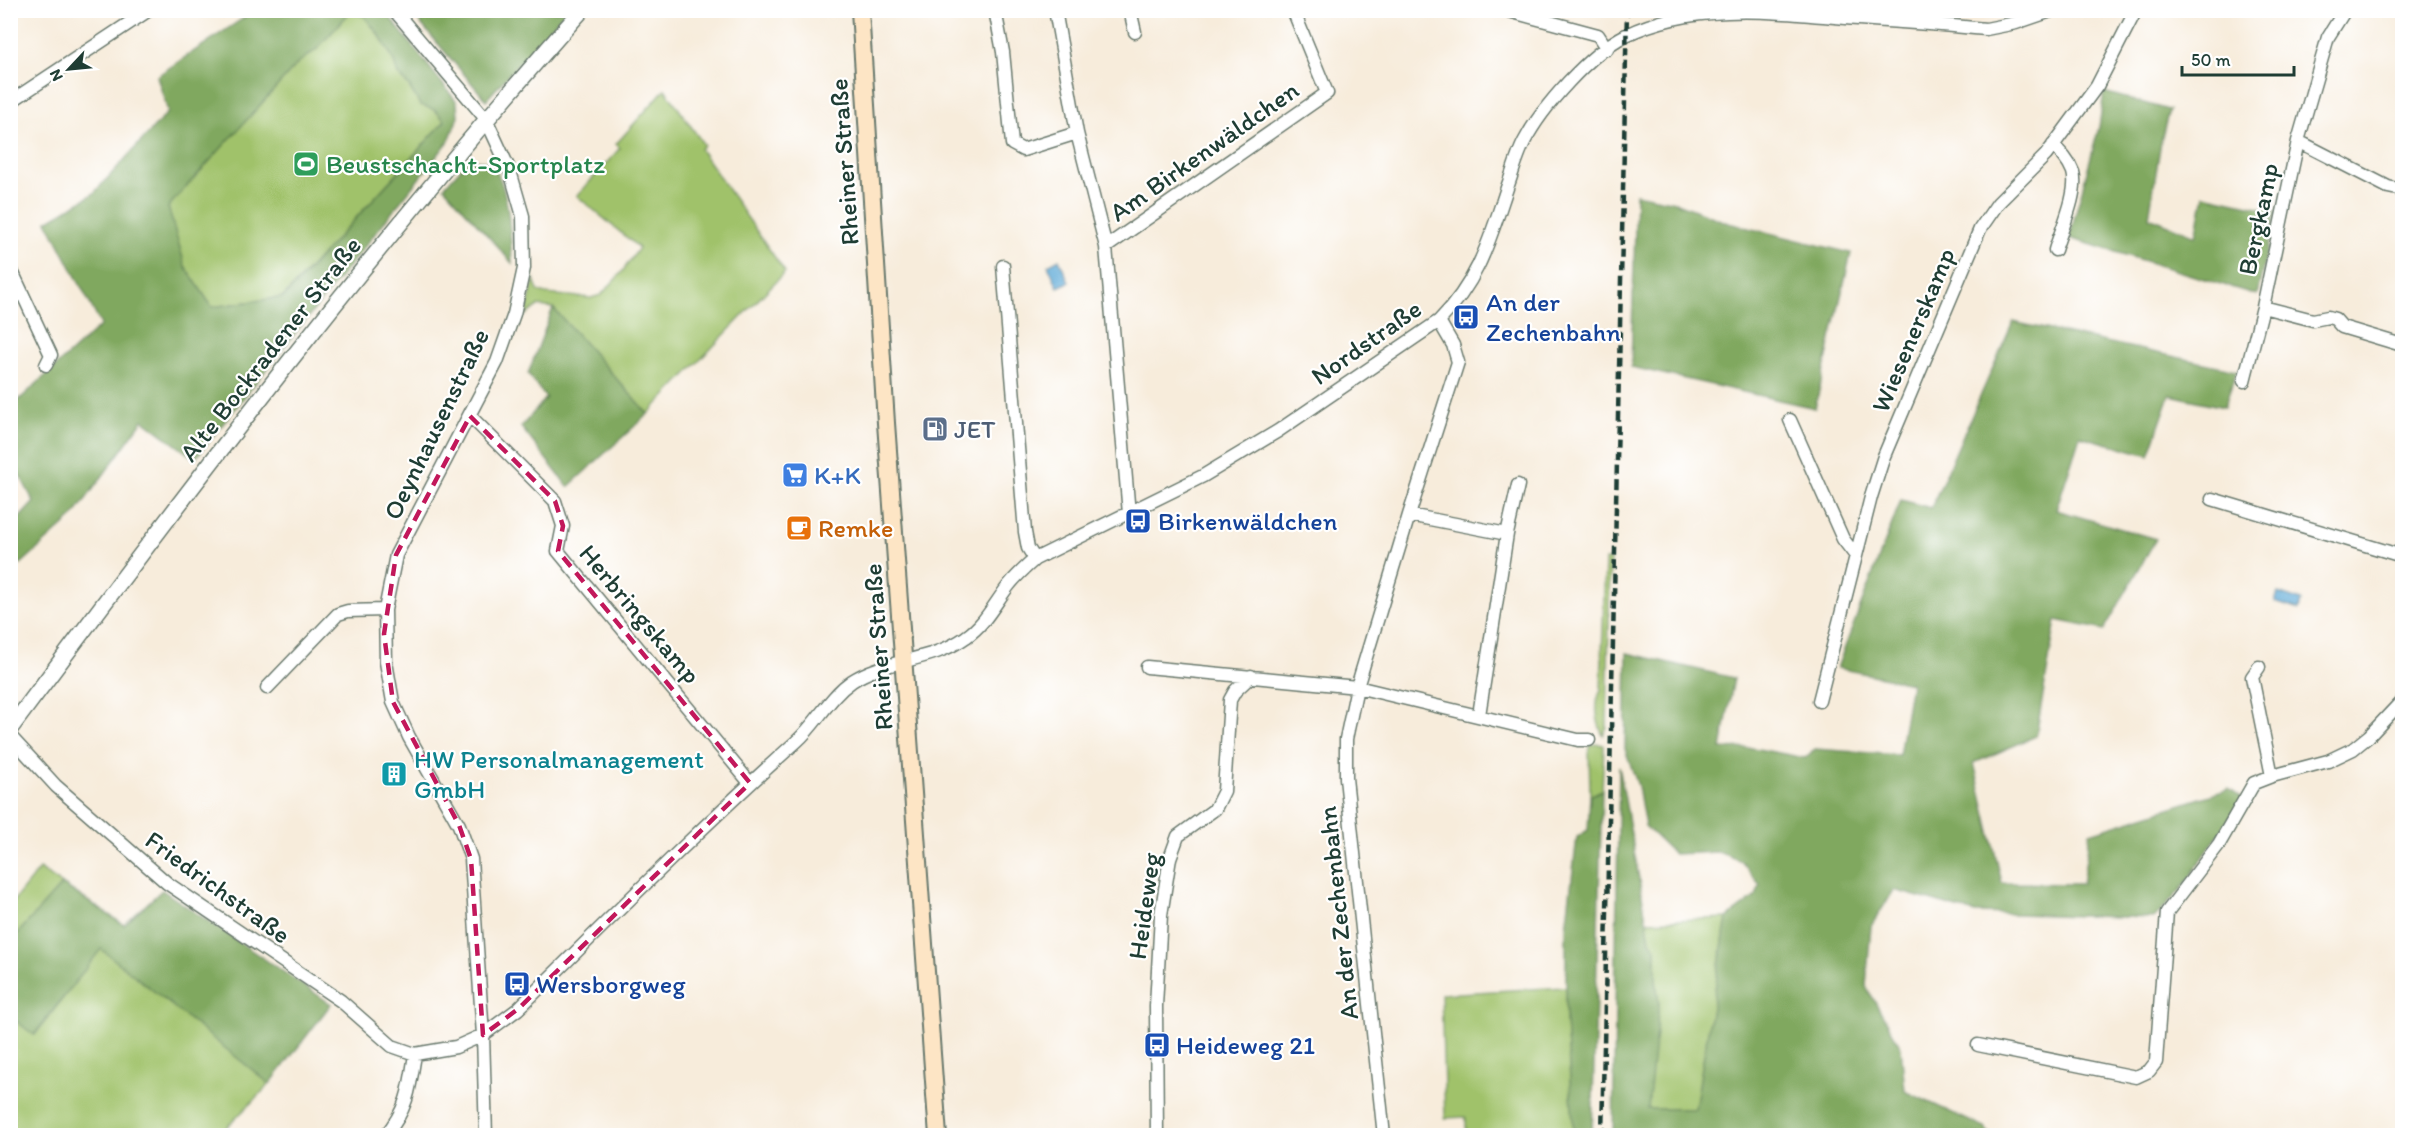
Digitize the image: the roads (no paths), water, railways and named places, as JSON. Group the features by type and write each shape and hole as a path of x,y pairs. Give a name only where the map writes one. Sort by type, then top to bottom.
{"main road":[{"name":"Rheiner Straße","path":"860,10 886,423 939,1136"}],"street":[{"path":"10,102 149,10"},
{"name":"Oeynhausenstraße","path":"394,10 486,119 510,171 523,216 524,268 513,314 497,362 396,555 385,610 386,662 393,702 409,737 459,825 471,859 483,1035 486,1136"},
{"name":"Alte Bockradener Straße","path":"10,729 149,542 302,343 486,119 582,10"},
{"path":"995,10 1004,52 1012,144 1023,150 1077,133"},
{"path":"1055,10 1077,133 1106,247"},
{"path":"1130,10 1135,32"},
{"name":"Am Birkenwäldchen","path":"1129,514 1106,247 1326,93 1293,10"},
{"path":"1504,10 1598,35 1606,49"},
{"name":"Nordstraße","path":"905,663 943,650 967,637 985,619 1019,573 1035,559 1203,476 1278,431 1439,321 1474,277 1493,231 1521,148 1532,126 1570,81 1606,49 1626,35 1702,13 1779,13 1986,29 2016,23 2054,10"},
{"name":"Wiesenerskamp","path":"1819,701 1871,497 1884,456 1980,229 1998,203 2053,145 2097,86 2136,10"},
{"name":"Bergkamp","path":"2244,381 2263,307 2298,141 2328,37 2345,10"},
{"name":"Bergkamp","path":"2298,141 2388,187 2403,190"},
{"path":"2053,145 2067,160 2073,174 2072,196 2055,250"},
{"path":"1003,266 1025,532 1028,548 1035,559"},
{"path":"10,267 51,355 46,365"},
{"name":"Bergkamp","path":"2263,307 2313,320 2328,317 2335,319 2342,327 2403,345"},
{"name":"An der Zechenbahn","path":"1384,1136 1346,778 1346,739 1357,687 1458,362 1453,345 1439,321"},
{"name":"Herbringskamp","path":"470,416 555,501 563,526 558,551 750,783"},
{"path":"1790,420 1843,539 1856,556"},
{"path":"1479,715 1518,485"},
{"path":"2212,499 2403,556"},
{"path":"1409,515 1508,534"},
{"path":"267,688 338,614 348,611 385,610"},
{"path":"385,1136 397,1121 408,1096 415,1053 456,1047 483,1035 518,1009 750,783 806,733 832,698 852,681 875,670 905,663"},
{"path":"1147,667 1357,687 1578,740 1589,740"},
{"path":"2259,668 2252,677 2272,776"},
{"name":"Heideweg","path":"1157,1136 1156,1006 1161,915 1170,858 1178,836 1215,809 1224,791 1230,700 1235,691 1251,676"},
{"path":"1978,1045 2136,1077 2149,1071 2156,1062 2167,912 2219,844 2254,783 2328,761 2353,749 2398,712 2403,700"},
{"name":"Friedrichstraße","path":"10,736 56,786 167,883 341,1001 392,1046 415,1053"}],"water":[{"path":"1059,259 1069,282 1058,287 1048,265"},
{"path":"2278,593 2301,601 2299,610 2275,602"}],"railway":[{"path":"1602,1136 1627,10"}],"place":[{"name":"Beustschacht-Sportplatz","path":"306,164"},
{"name":"An der Zechenbahn","path":"1466,317"},
{"name":"JET","path":"935,429"},
{"name":"K+K","path":"795,475"},
{"name":"Birkenwäldchen","path":"1138,521"},
{"name":"Remke","path":"799,528"},
{"name":"HW Personalmanagement GmbH","path":"394,774"},
{"name":"Wersborgweg","path":"517,984"},
{"name":"Heideweg 21","path":"1157,1045"}]}
